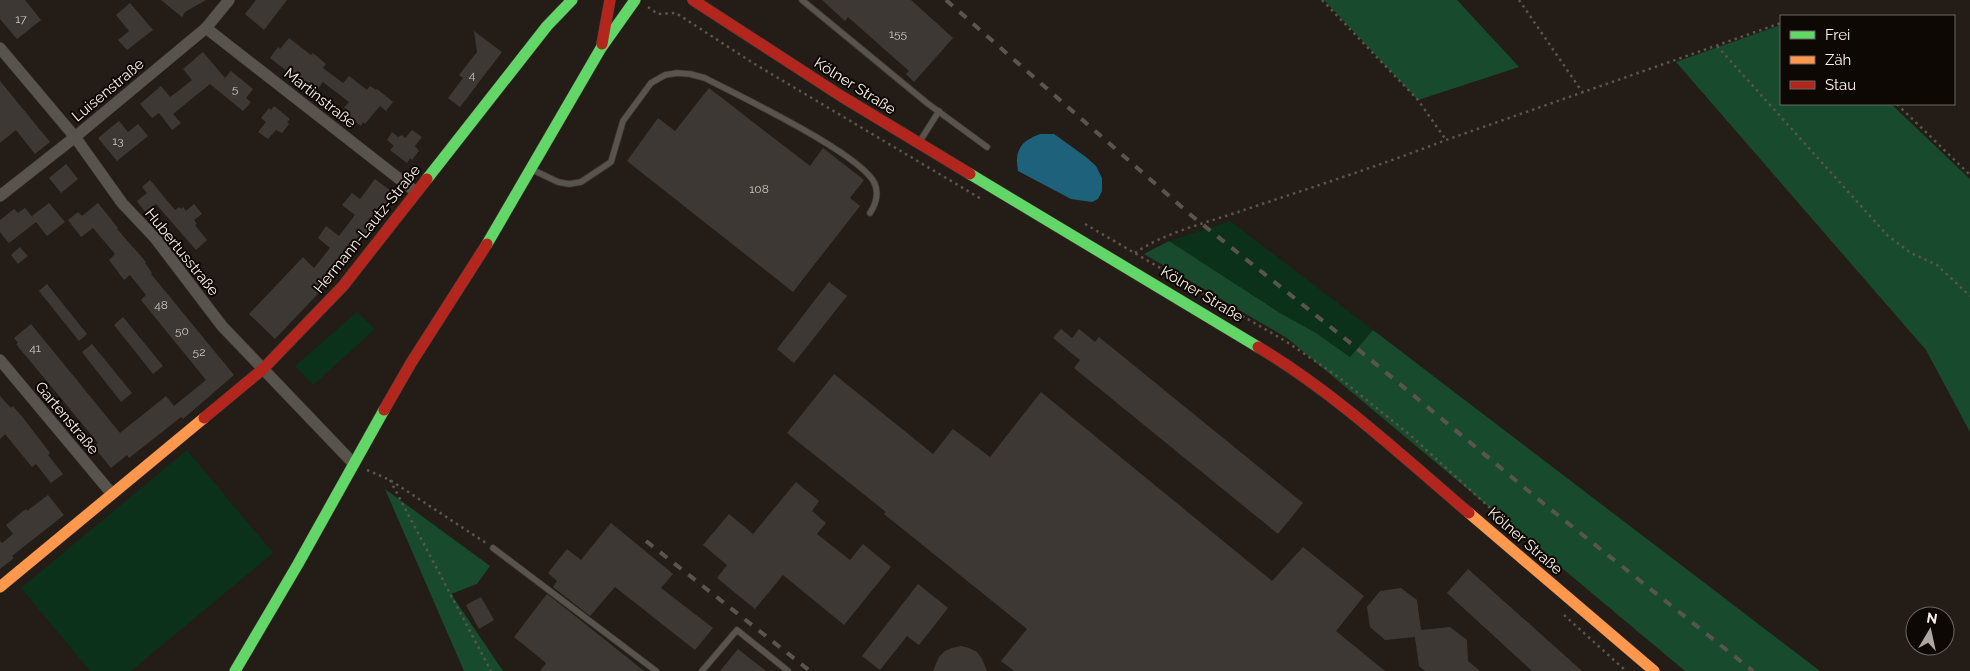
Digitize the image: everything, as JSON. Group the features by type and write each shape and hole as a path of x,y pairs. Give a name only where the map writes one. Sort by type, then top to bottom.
{"main road":[{"name":"Hermann-Lautz-Straße","path":"0,587 263,369 343,286 547,26 572,0"},
{"path":"602,48 610,0"},
{"name":"Kölner Straße","path":"693,0 841,96 1282,360 1345,407 1654,671"},
{"path":"235,671 298,564 411,363 472,270 602,48 640,2"}],"street":[{"name":"Luisenstraße","path":"0,196 75,137 206,28 229,0"},
{"name":"Martinstraße","path":"206,28 416,192"},
{"name":"Hubertusstraße","path":"0,48 75,137 122,203 155,238 222,326 354,464"},
{"name":"Gartenstraße","path":"0,360 112,494"}],"lane":[{"path":"802,0 939,111 987,147"},
{"path":"531,169 558,182 569,184 581,182 611,162 623,120 651,83 665,75 690,74 705,78 829,144 867,173 875,184 878,196 870,213"},
{"path":"919,143 939,111"},
{"path":"493,548 656,671"},
{"path":"702,671 737,630 788,671"}],"path":[{"path":"1322,0 1418,100 1434,120 1446,140"},
{"path":"1519,0 1583,93"},
{"path":"640,2 658,14 676,13 753,64 989,203"},
{"path":"1124,264 1136,252 1147,245 1203,224 1395,160 1446,140 1780,23"},
{"path":"1717,46 1888,236 1911,253 1937,265 1970,296"},
{"path":"1897,105 1970,175"},
{"path":"354,464 390,480 493,548"},
{"path":"390,480 491,671"},
{"path":"1563,614 1626,671"}],"green space":[{"path":"1324,0 1457,0 1519,67 1418,100"},
{"path":"1780,25 1780,105 1892,105 1970,179 1970,432 1926,350 1676,62"},
{"path":"1230,221 1373,330 1350,357 1169,241"},
{"path":"1169,241 1280,313 1316,333 1350,357 1373,330 1820,671 1685,671 1287,338 1144,254"},
{"path":"357,312 375,329 313,385 295,366"},
{"path":"187,450 273,553 131,671 90,671 21,588"},
{"path":"385,489 490,566 477,584 451,594 503,671 464,671"}],"water":[{"path":"1040,134 1054,134 1096,166 1102,178 1102,191 1098,199 1092,202 1071,199 1018,171 1017,157 1020,147 1028,140"}],"building":[{"path":"0,0 25,0 41,20 17,39 0,19"},
{"path":"161,0 206,0 185,12 182,17"},
{"path":"256,0 287,0 264,30 245,14"},
{"path":"822,0 911,0 953,38 914,82 906,74 909,71 848,17 845,21"},
{"path":"130,3 153,30 127,50 118,40 129,31 116,15"},
{"path":"474,31 502,52 460,107 448,98 463,78 459,75 477,52"},
{"path":"289,38 311,55 313,53 326,64 323,68 343,83 349,76 367,90 370,86 377,89 393,102 386,111 380,106 365,124 363,122 361,126 344,113 347,109 344,108 349,102 323,82 318,89 316,87 313,91 270,58 278,47 280,49"},
{"path":"203,52 225,78 231,71 253,89 246,98 251,102 243,111 210,84 173,114 181,123 172,130 159,113 152,118 140,104 161,86 170,97 192,80 183,69"},
{"path":"0,81 50,142 35,154 16,130 0,143"},
{"path":"709,88 810,166 823,148 864,180 850,198 860,206 793,292 627,161 658,118 675,131"},
{"path":"274,106 290,119 287,122 289,124 282,133 276,130 268,139 258,132 266,122 261,118 269,108 271,110"},
{"path":"119,121 128,132 138,124 148,136 117,161 98,138"},
{"path":"412,130 422,137 415,146 419,151 407,163 390,150 394,146 387,140 392,132 398,137 402,135 405,138"},
{"path":"66,164 78,179 61,193 49,178"},
{"path":"375,179 396,195 331,280 275,339 249,314 303,257 314,268 330,248 318,238 326,226 339,236 355,215 342,205 352,193 360,199"},
{"path":"150,180 175,210 183,207 186,211 194,204 202,214 194,220 197,224 195,225 207,240 196,250 156,204 146,213 137,201 147,193 142,187"},
{"path":"49,203 65,222 47,236 36,222 9,243 0,232 0,220 14,209 18,213 25,208 34,219 32,216"},
{"path":"98,203 117,229 146,262 151,274 234,375 183,419 181,417 129,458 127,455 111,468 94,447 98,443 16,344 18,343 14,338 31,324 120,433 166,396 174,406 206,380 141,300 146,295 130,275 124,280 109,260 115,254 93,228 81,237 68,220 78,212 82,216"},
{"path":"20,247 28,256 18,264 11,255"},
{"path":"829,282 847,296 794,363 777,349"},
{"path":"47,284 87,334 79,341 39,291"},
{"path":"123,317 163,366 153,374 114,325"},
{"path":"1061,329 1072,338 1079,329 1095,342 1099,337 1303,503 1278,534 1074,368 1080,360 1053,338"},
{"path":"92,344 132,393 121,402 82,352"},
{"path":"834,374 933,454 953,429 990,457 1041,392 1272,581 1303,547 1364,596 1336,631 1385,671 1014,671 1001,661 1027,629 787,433"},
{"path":"0,396 11,408 13,406 24,419 50,453 48,455 63,474 51,483 36,464 32,467 5,434 0,439"},
{"path":"796,482 819,501 812,511 826,523 817,534 850,560 863,544 891,567 844,625 783,575 755,609 717,578 727,565 703,545 729,514 753,534"},
{"path":"48,495 64,515 12,556 14,558 0,569 0,541 2,543 13,534 6,525"},
{"path":"611,523 673,574 661,588 713,628 695,650 615,587 590,616 553,587 557,581 548,573 567,549 581,560"},
{"path":"1468,569 1582,671 1532,671 1447,593"},
{"path":"918,584 948,608 919,645 907,636 880,670 862,656"},
{"path":"1401,588 1417,600 1421,630 1450,627 1467,640 1468,661 1480,671 1425,671 1419,666 1415,637 1385,640 1370,627 1367,607 1380,591"},
{"path":"547,594 644,671 540,671 546,663 514,637"},
{"path":"481,597 494,620 479,629 466,605"},
{"path":"961,646 977,652 987,671 933,671 939,657 945,651"},
{"path":"738,649 766,671 720,671"}],"railway":[{"path":"946,0 1192,216 1348,341 1549,508 1753,671"},
{"path":"646,541 810,671"}],"traffic: fast":[{"path":"427,179 547,26 572,0"},
{"path":"487,244 601,48 635,0"},
{"path":"970,174 1258,347"},
{"path":"235,671 298,564 384,410"}],"traffic: slow":[{"path":"0,587 204,418"},
{"path":"1469,513 1654,671"}],"traffic: jam":[{"path":"602,44 610,0"},
{"path":"693,0 841,96 970,174"},
{"path":"204,418 263,369 343,286 427,179"},
{"path":"384,410 411,363 487,244"},
{"path":"1258,347 1341,404 1469,513"}]}
